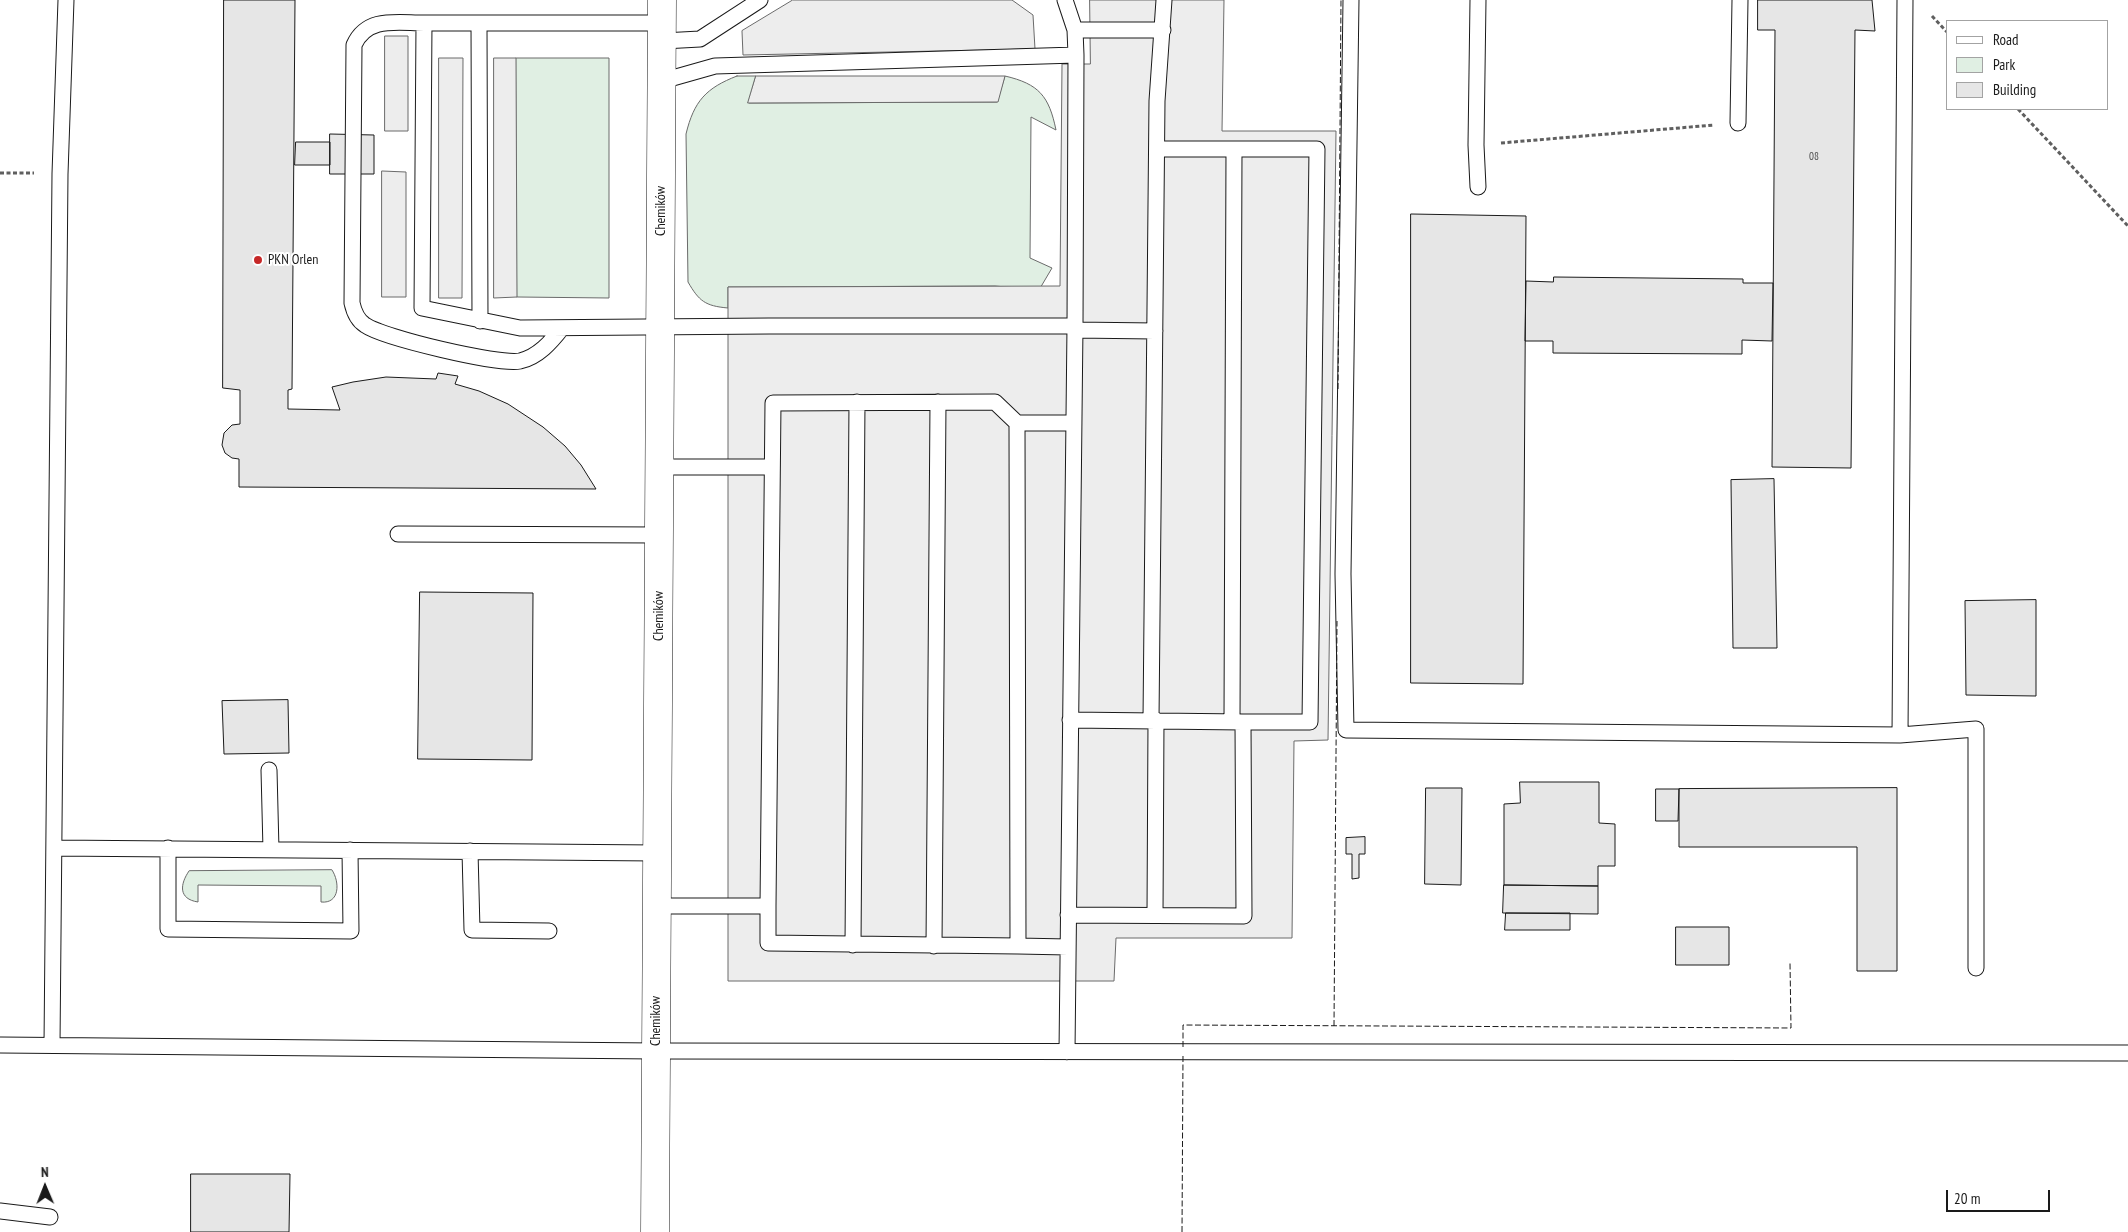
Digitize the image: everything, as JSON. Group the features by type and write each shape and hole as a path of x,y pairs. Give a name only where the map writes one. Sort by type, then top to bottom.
{"street":[{"name":"Chemików","path":"655,1232 662,21"}],"lane":[{"path":"52,1044 60,174 66,0"},
{"path":"562,328 551,342 537,354 520,361 456,352 393,338 377,333 362,324 354,314 352,303 354,45 358,37 365,29 374,24 662,21 700,40 760,0"},
{"path":"1065,0 1076,30 1075,328 1067,1052"},
{"path":"1155,916 1157,101 1164,0"},
{"path":"1351,0 1343,574 1346,730 1900,735 1976,729 1976,968"},
{"path":"1478,0 1476,145 1478,187"},
{"path":"1738,123 1740,0"},
{"path":"1900,735 1905,0"},
{"path":"424,23 422,308 520,328 1075,328 1155,331"},
{"path":"479,24 480,321"},
{"path":"1076,30 1163,30"},
{"path":"662,80 715,66 1076,55"},
{"path":"1070,720 1310,722 1317,149 1157,149"},
{"path":"1068,915 1244,916 1237,722 1234,149"},
{"path":"1068,947 768,943 772,402 995,402 1017,422 1074,423"},
{"path":"853,945 857,402"},
{"path":"934,946 938,402"},
{"path":"1017,422 1018,946"},
{"path":"659,467 772,467"},
{"path":"398,534 659,535"},
{"path":"269,770 271,850"},
{"path":"54,848 657,853"},
{"path":"168,848 168,929 351,931 350,850"},
{"path":"470,851 472,930 549,931"},
{"path":"657,906 768,906"},
{"path":"0,1044 656,1051 2128,1053"},
{"path":"0,1211 50,1217"}],"path":[{"path":"2019,110 2128,226"},
{"path":"1476,145 1738,123"},
{"path":"0,173 60,174"}],"green space":[{"path":"516,58 609,58 609,298 517,297"},
{"path":"737,76 756,76 749,103 997,102 1005,76 1017,79 1034,88 1046,100 1056,130 1031,117 1030,258 1052,268 1039,290 995,286 728,287 728,308 708,304 699,298 688,282 686,134 697,104 703,97 717,85"},
{"path":"332,870 335,875 337,891 332,900 327,902 321,902 321,886 198,885 198,902 187,898 183,890 184,881 189,871"}],"shaded area":[{"path":"793,0 1012,0 1033,15 1035,49 743,55 742,31"},
{"path":"1090,0 1224,0 1222,131 1336,131 1328,740 1294,741 1292,938 1116,938 1114,981 728,981 728,287 1060,286 1062,64 1090,64"},
{"path":"385,36 408,36 408,131 385,131"},
{"path":"439,58 463,58 462,298 439,298"},
{"path":"494,58 516,58 517,297 494,298"},
{"path":"756,76 1005,76 998,102 748,103"},
{"path":"382,171 406,172 406,297 382,297"}],"building":[{"name":"PKN Orlen","path":"224,0 295,0 292,389 288,390 288,409 340,410 332,387 353,382 386,377 436,379 438,373 458,376 455,384 479,391 508,404 543,427 565,446 581,465 596,489 239,487 239,459 232,458 225,453 222,445 224,433 232,425 240,424 240,390 223,388"},
{"path":"1758,0 1872,0 1875,31 1855,30 1851,468 1772,467 1775,30 1758,30"},
{"path":"330,134 374,135 374,174 330,174"},
{"path":"296,142 330,142 330,165 295,165"},
{"path":"1411,214 1526,216 1523,684 1411,683"},
{"path":"1554,277 1743,279 1743,283 1773,283 1772,341 1742,340 1742,354 1553,353 1553,341 1525,341 1526,281 1553,282"},
{"path":"1774,479 1777,648 1733,648 1731,480"},
{"path":"420,592 533,593 532,760 418,759"},
{"path":"2036,600 2036,696 1966,695 1965,601"},
{"path":"288,700 289,753 224,754 222,701"},
{"path":"1520,782 1599,782 1599,823 1615,824 1615,866 1598,866 1598,886 1504,885 1504,804 1520,803"},
{"path":"1426,788 1462,788 1461,885 1425,884"},
{"path":"1897,788 1897,971 1857,971 1857,847 1679,847 1679,789"},
{"path":"1656,789 1679,789 1678,821 1656,821"},
{"path":"1365,837 1365,854 1359,854 1359,878 1352,879 1352,854 1346,854 1346,838"},
{"path":"1504,885 1598,886 1598,914 1503,913"},
{"path":"1506,913 1570,913 1570,930 1505,930"},
{"path":"1676,927 1729,927 1729,965 1676,965"},
{"path":"191,1174 290,1174 289,1232 191,1232"}],"fence":[{"path":"1338,389 1341,0"},
{"path":"1334,1026 1337,621"},
{"path":"1183,1047 1183,1025 1791,1028 1790,963"},
{"path":"1182,1232 1183,1055"}],"place":[{"name":"PKN Orlen","path":"258,260"}]}
